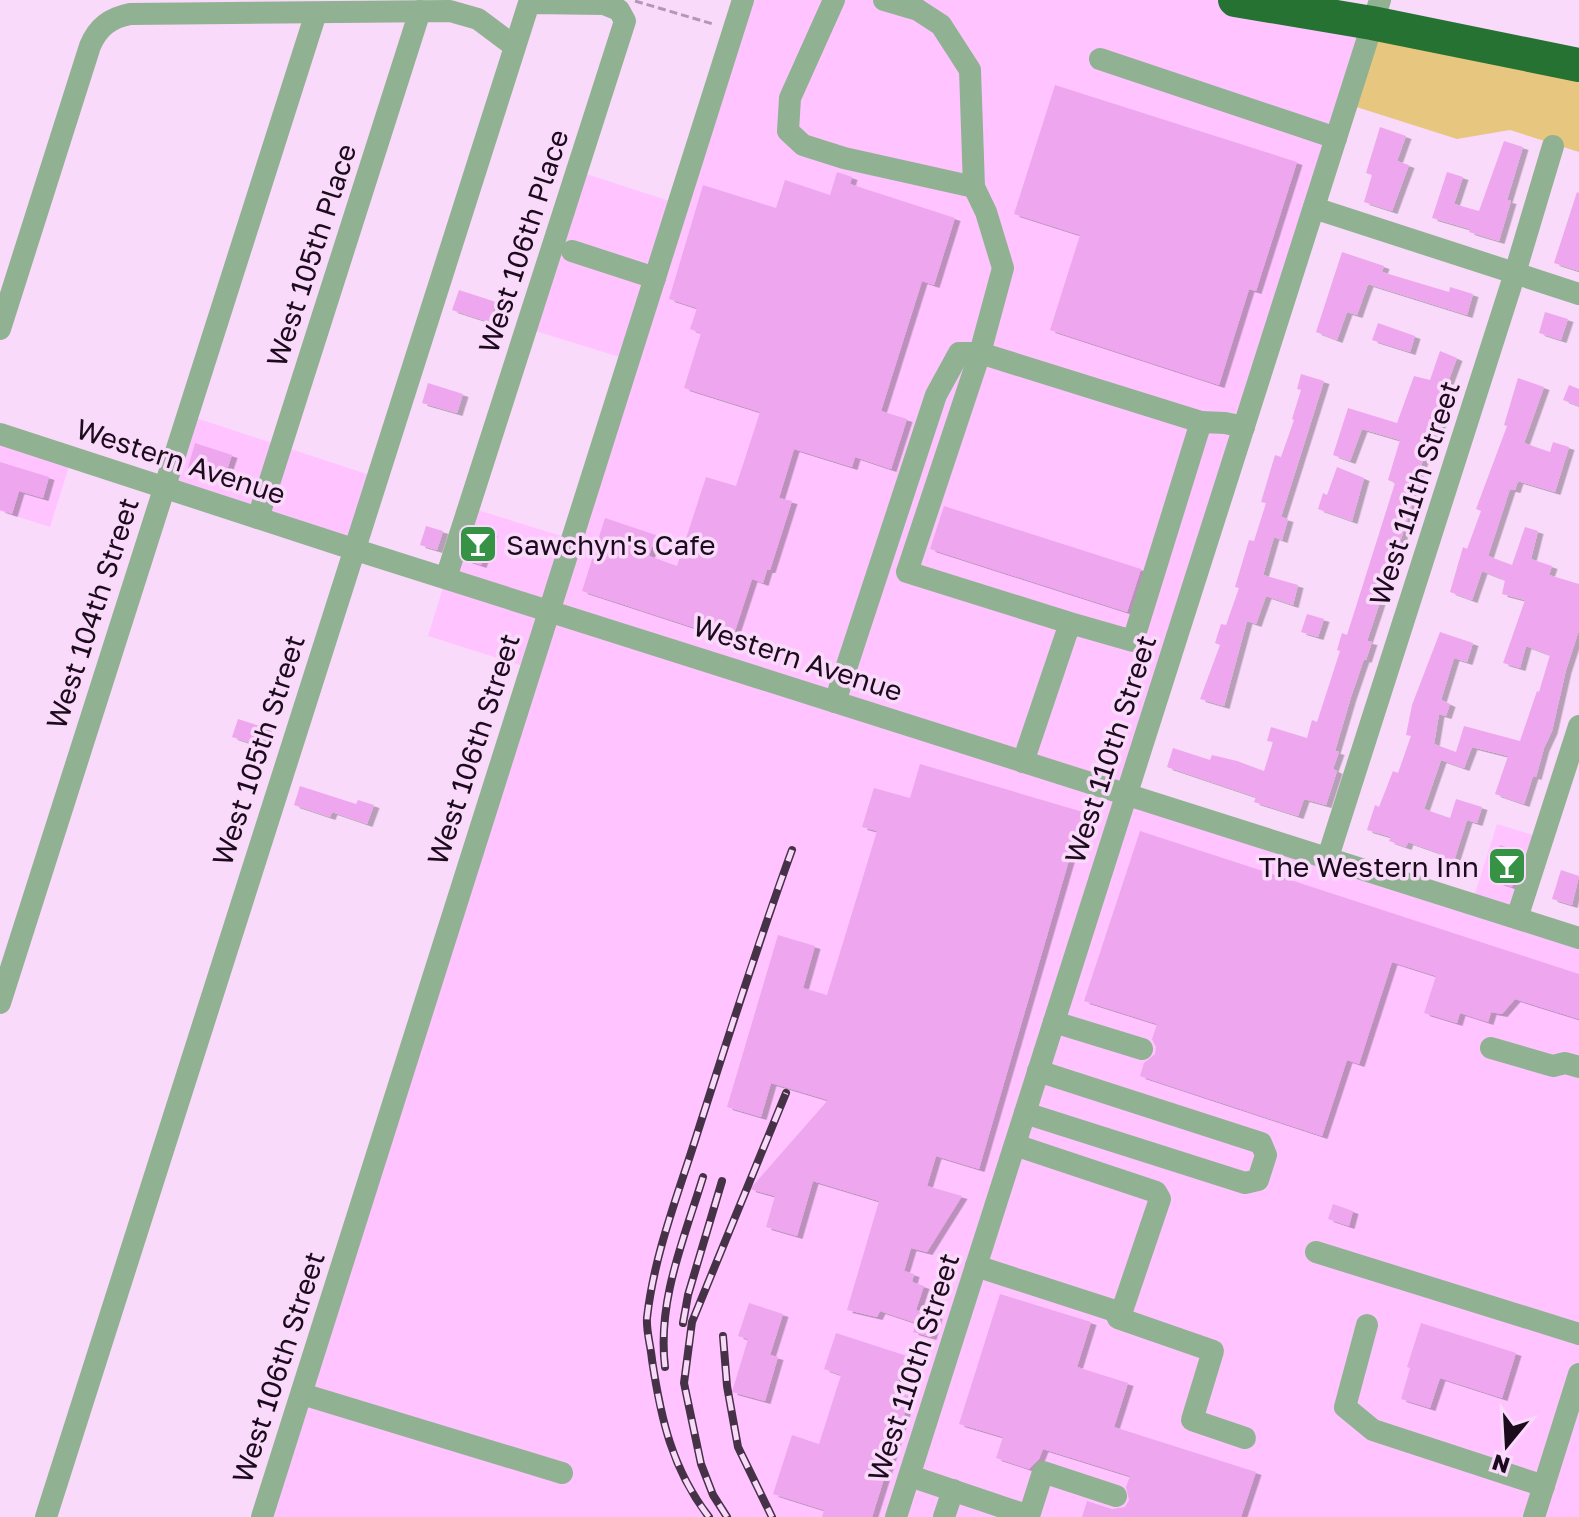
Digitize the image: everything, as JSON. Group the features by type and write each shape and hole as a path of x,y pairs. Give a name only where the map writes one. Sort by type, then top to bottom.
{"highway":[{"path":"1235,0 1372,23 1579,65"},
{"path":"1442,39 1579,79"}],"street":[{"name":"West 106th Street","path":"262,1517 743,0"},
{"path":"834,0 790,98 788,131 803,145 844,158 974,187"},
{"path":"884,0 918,10 941,25 970,70 974,187 986,212 1003,268 980,353 907,572 1133,641 1201,422"},
{"name":"West 110th Street","path":"896,1517 1380,0"},
{"name":"West 105th Street","path":"46,1517 529,3"},
{"name":"West 106th Place","path":"446,578 625,21 619,10 604,4 529,3"},
{"name":"West 105th Place","path":"258,518 420,11"},
{"path":"0,329 90,46 102,26 116,18 130,14 457,12 489,26 514,46"},
{"name":"West 104th Street","path":"0,1003 316,13"},
{"path":"1100,59 1336,138"},
{"name":"West 111th Street","path":"1328,857 1553,146"},
{"path":"1314,208 1579,294"},
{"path":"572,251 655,278"},
{"path":"835,702 936,395 959,353 980,353 1201,422 1244,427"},
{"name":"Western Avenue","path":"0,434 1579,938"},
{"path":"1023,762 1070,623"},
{"path":"1517,918 1579,726"},
{"path":"1054,1022 1142,1049"},
{"path":"1491,1048 1553,1066 1565,1063 1579,1067"},
{"path":"1025,1113 1245,1183 1258,1180 1266,1155 1261,1143 1038,1071"},
{"path":"976,1266 1115,1311 1123,1308 1160,1199 1156,1192 1015,1145"},
{"path":"1316,1252 1579,1334"},
{"path":"1115,1311 1118,1318 1213,1351 1192,1420 1245,1438"},
{"path":"1367,1325 1345,1407 1373,1430 1544,1486"},
{"path":"1534,1517 1579,1374"},
{"path":"302,1394 562,1473"},
{"path":"910,1476 1029,1516 1043,1472 1116,1496"},
{"path":"944,1517 953,1490"}],"path":[{"path":"632,0 713,24"}],"shaded area":[{"path":"743,0 1229,0 1372,23 1127,795 1472,903 1497,824 1543,838 1517,918 1579,938 1579,1517 262,1517 529,668 428,636 468,507 571,539 629,360 526,328 577,171 679,204"},
{"path":"1372,23 1579,79 1579,152 1510,130 1457,139 1347,104"},
{"path":"187,415 376,477 353,549 164,487"},
{"path":"0,434 72,457 50,527 0,511"}],"building":[{"path":"1055,85 1297,162 1256,291 1249,289 1219,385 1050,330 1080,235 1014,214"},
{"path":"1380,127 1406,136 1397,161 1409,165 1392,211 1364,202 1372,175 1366,173"},
{"path":"1504,141 1523,147 1499,241 1432,218 1447,172 1463,177 1454,204 1479,211"},
{"path":"837,172 852,177 850,184 955,218 934,285 922,281 881,411 907,419 891,469 855,457 852,467 794,449 779,498 792,501 770,570 767,570 763,583 752,579 732,640 582,591 605,518 656,535 649,556 677,566 706,477 736,486 760,412 684,388 701,333 690,329 697,308 669,299 703,185 776,208 785,180 830,195"},
{"path":"1579,193 1579,271 1554,263"},
{"path":"1342,252 1384,266 1382,272 1449,292 1450,287 1473,294 1467,315 1368,284 1357,315 1347,312 1337,340 1316,332"},
{"path":"459,290 496,302 489,322 452,310"},
{"path":"1545,312 1568,319 1561,340 1539,333"},
{"path":"1378,323 1415,336 1410,352 1372,340"},
{"path":"1440,351 1457,358 1447,385 1453,387 1409,499 1414,500 1367,641 1372,642 1335,751 1339,752 1333,769 1337,771 1326,805 1304,799 1298,816 1254,802 1256,797 1167,767 1173,748 1210,760 1212,755 1237,761 1264,771 1273,742 1267,741 1271,727 1307,738 1312,720 1317,722 1340,651 1337,650 1342,633 1347,635 1395,483 1388,480 1400,440 1362,429 1350,461 1333,455 1348,408 1397,423 1414,376 1430,380"},
{"path":"1301,374 1324,381 1281,517 1288,519 1282,540 1274,537 1263,575 1298,585 1293,605 1266,596 1256,624 1247,621 1224,706 1200,699 1220,645 1215,643 1221,624 1226,625 1239,588 1235,587 1249,540 1254,541 1266,503 1261,502 1275,455 1281,457 1294,420 1301,390 1297,389"},
{"path":"1518,378 1544,387 1524,443 1550,452 1553,442 1569,447 1555,492 1518,481 1515,490 1510,489 1488,556 1512,565 1525,527 1538,531 1531,559 1552,566 1549,575 1579,584 1579,630 1552,731 1524,804 1495,794 1508,756 1472,747 1464,768 1441,760 1424,809 1450,818 1456,799 1482,807 1477,823 1467,820 1452,867 1436,862 1439,853 1408,842 1406,847 1389,841 1391,837 1367,830 1375,805 1379,807 1393,771 1398,773 1411,736 1406,735 1412,705 1440,632 1473,643 1467,662 1454,658 1441,700 1450,704 1446,716 1439,714 1434,744 1456,752 1464,726 1520,741 1539,692 1550,655 1526,646 1520,668 1503,663 1525,600 1502,594 1505,580 1482,571 1472,600 1450,592 1463,547 1467,549 1481,511 1476,509 1507,426 1504,425"},
{"path":"428,383 463,394 457,413 422,403"},
{"path":"1569,385 1579,389 1579,406 1563,400"},
{"path":"195,443 232,455 223,482 187,471"},
{"path":"0,462 49,477 43,498 19,491 12,514 0,510"},
{"path":"1337,467 1364,478 1352,521 1318,509 1323,493 1327,495"},
{"path":"944,506 1141,569 1127,612 930,549"},
{"path":"426,526 443,531 437,550 420,545"},
{"name":"Sawchyn's Cafe","path":"477,528 492,533 481,565 466,560"},
{"path":"1307,614 1324,619 1318,637 1301,632"},
{"path":"238,719 266,728 260,746 232,737"},
{"path":"920,764 1083,812 979,1169 936,1156 927,1186 962,1196 927,1252 911,1248 904,1271 914,1274 912,1282 924,1286 916,1310 937,1316 931,1337 913,1332 916,1323 880,1311 877,1317 847,1310 879,1201 813,1181 797,1236 766,1227 775,1196 750,1189 828,1100 771,1083 761,1117 727,1107 778,935 815,946 803,988 827,995 877,831 862,827 874,788 910,798"},
{"path":"300,786 356,804 358,800 374,805 367,824 332,812 330,817 294,805"},
{"path":"1140,831 1579,974 1579,1019 1515,999 1502,1014 1491,1012 1488,1022 1460,1013 1457,1023 1424,1013 1436,976 1392,962 1359,1064 1347,1060 1322,1136 1140,1076 1144,1063 1155,1054 1152,1039 1157,1024 1084,1001"},
{"name":"The Western Inn","path":"1500,845 1523,853 1512,887 1489,879"},
{"path":"1561,870 1579,876 1572,905 1552,899"},
{"path":"1333,1204 1353,1211 1349,1226 1328,1219"},
{"path":"1000,1294 1091,1322 1077,1367 1128,1383 1114,1427 1256,1472 1241,1517 1082,1517 1087,1501 1112,1509 1125,1507 1129,1500 1126,1487 1130,1476 1043,1449 1039,1459 1029,1469 996,1458 1003,1437 959,1424"},
{"path":"749,1303 783,1314 770,1355 778,1357 765,1401 732,1392 748,1339 738,1336"},
{"path":"1421,1323 1516,1353 1502,1398 1440,1378 1430,1408 1401,1399"},
{"path":"836,1333 907,1356 895,1391 910,1396 872,1517 822,1517 824,1510 773,1494 792,1435 819,1444 841,1375 824,1369"}],"railway":[{"path":"709,1517 686,1481 670,1443 656,1382 647,1318 655,1270 668,1223 792,850"},
{"path":"727,1517 713,1495 701,1464 684,1383 692,1322 786,1093"},
{"path":"665,1367 668,1294 703,1177"},
{"path":"683,1323 688,1295 722,1181"},
{"path":"723,1336 727,1386 738,1447 772,1517"}],"place":[{"name":"Sawchyn's Cafe","path":"478,544"},
{"name":"The Western Inn","path":"1507,866"}]}
